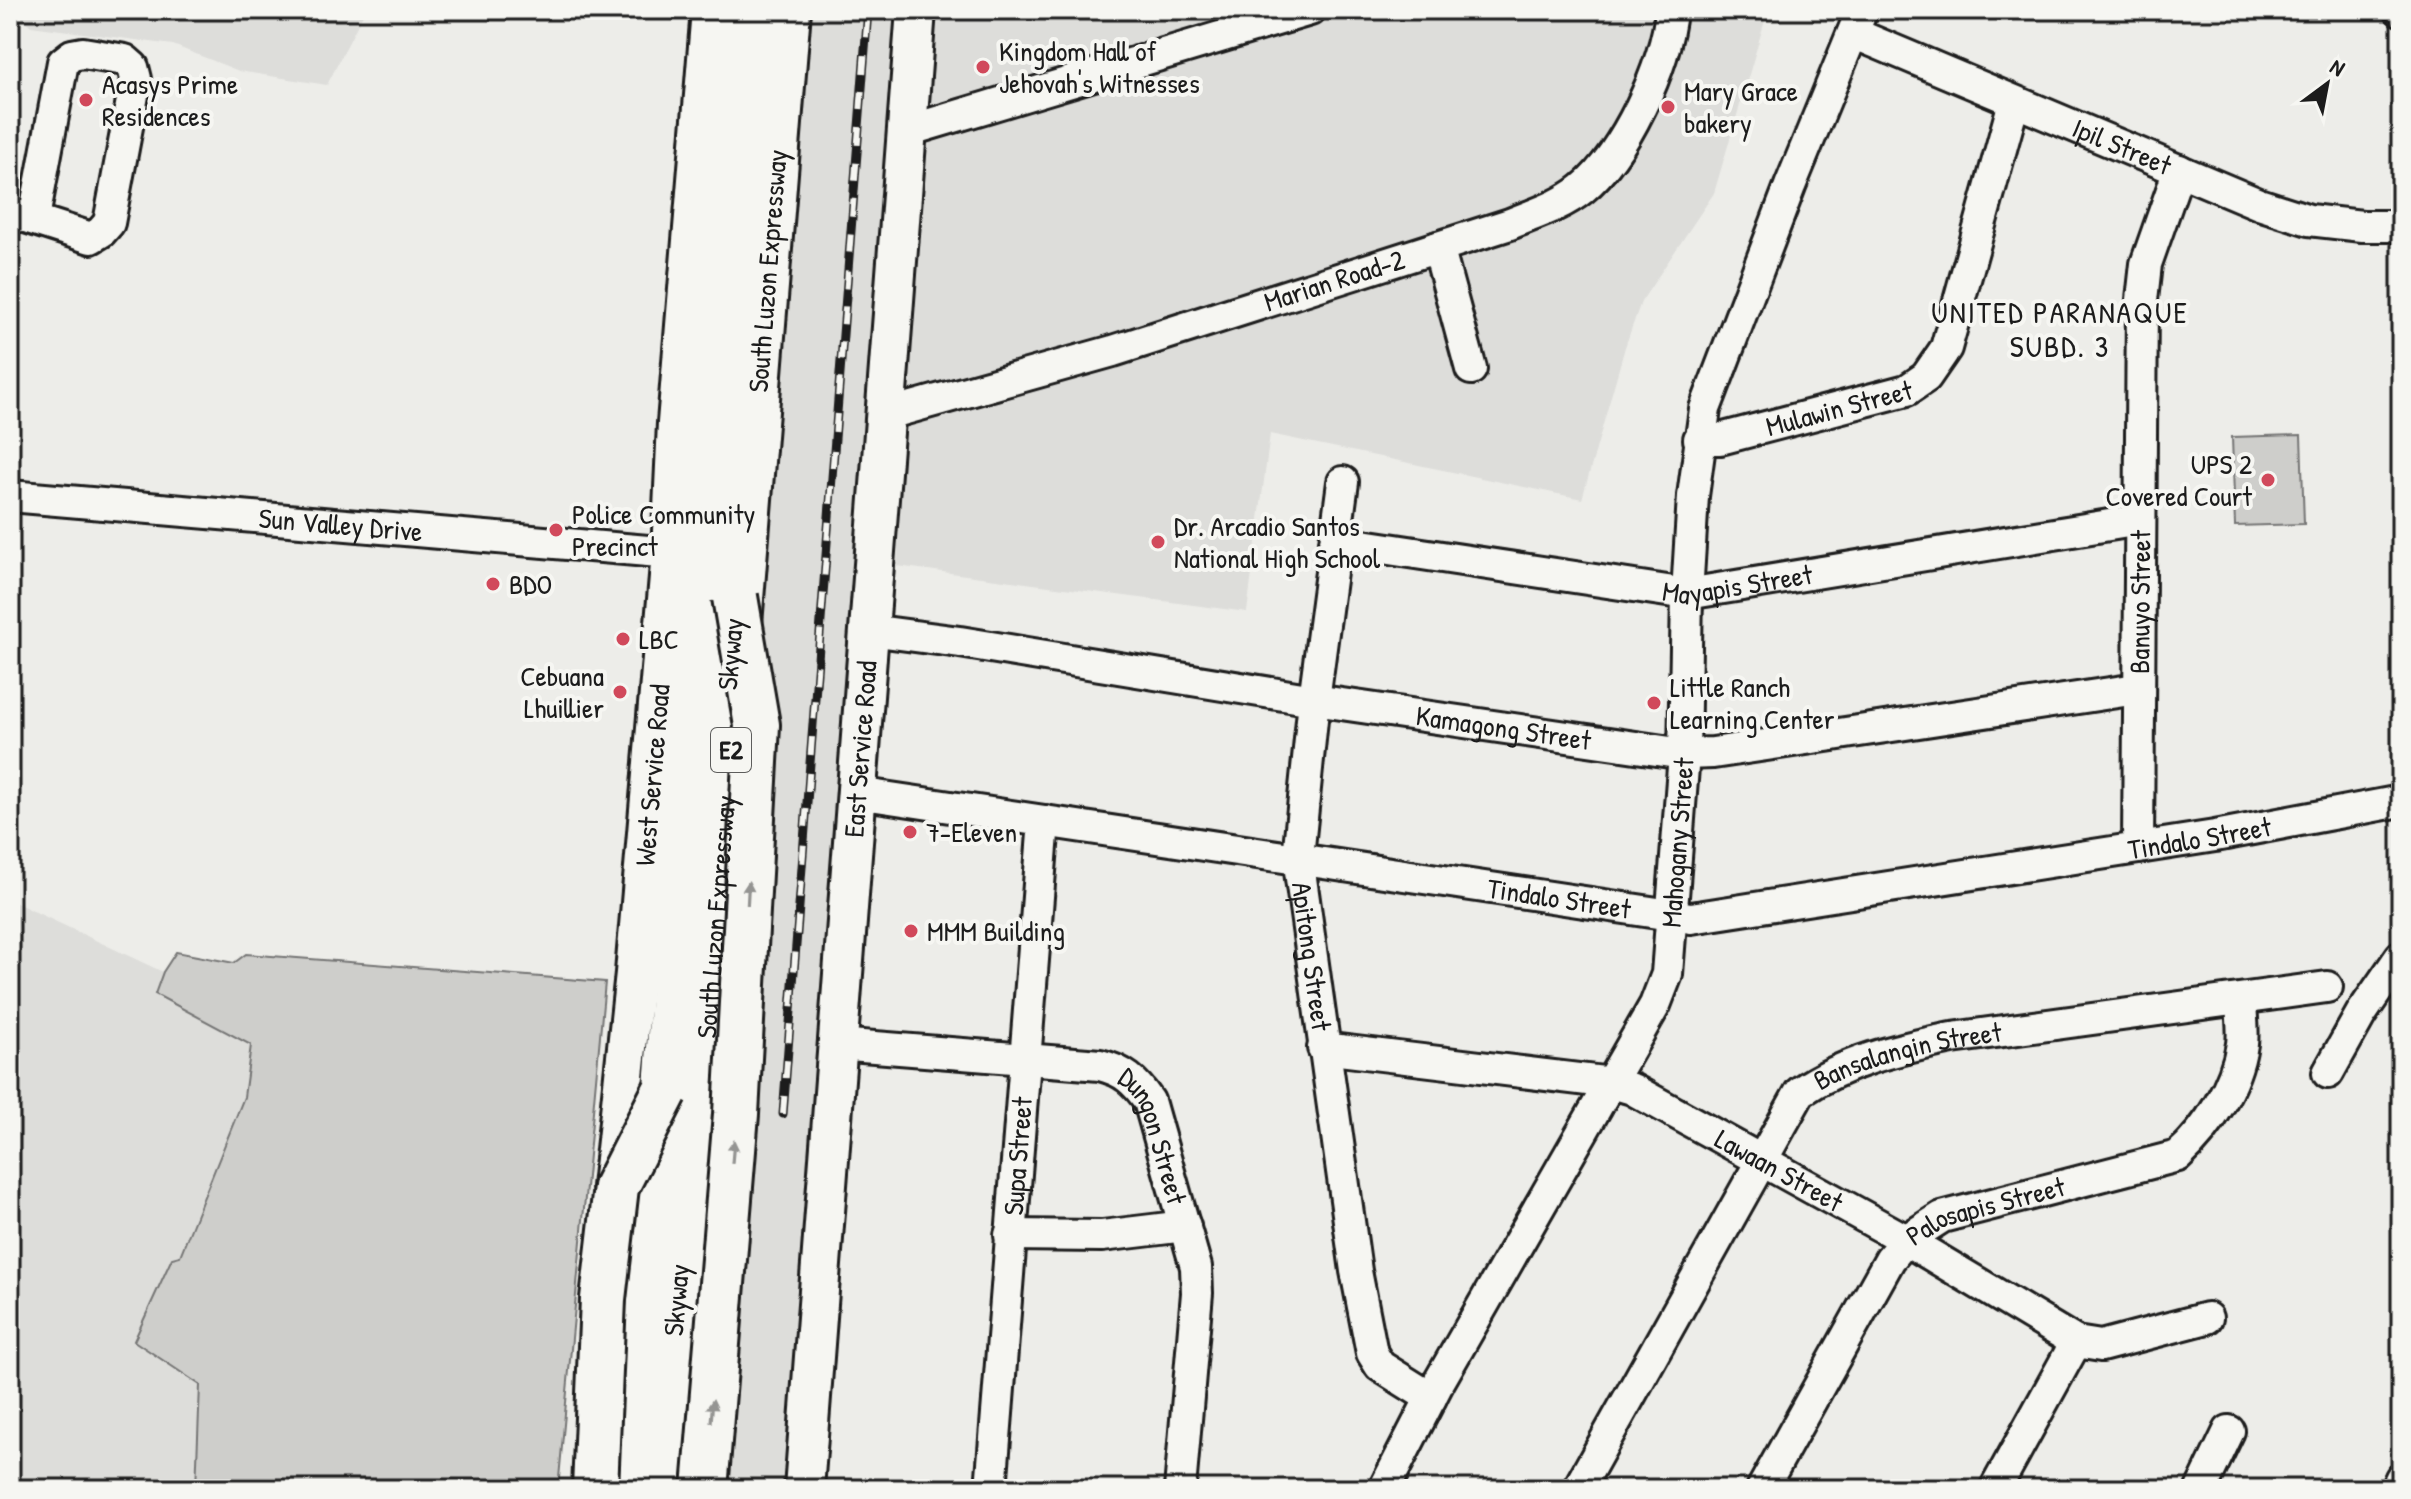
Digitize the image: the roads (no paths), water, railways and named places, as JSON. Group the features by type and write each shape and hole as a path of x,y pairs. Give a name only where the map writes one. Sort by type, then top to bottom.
{"highway":[{"name":"South Luzon Expressway","path":"626,1489 736,10"},
{"name":"Skyway","path":"635,1489 749,10"},
{"name":"Skyway","path":"661,1489 735,597 778,10"},
{"name":"South Luzon Expressway","path":"670,1489 788,10"},
{"path":"705,1489 736,1114 757,725 735,597"},
{"path":"595,1489 603,1299 616,1187 665,1091"}],"main road":[{"name":"West Service Road","path":"580,1489 635,973 671,553 677,423 711,10"},
{"name":"East Service Road","path":"804,1489 916,10"}],"street":[{"path":"907,131 1310,10"},
{"name":"Marian Road-2","path":"884,415 1105,353 1510,224 1561,202 1599,174 1626,136 1643,102 1669,26 1671,10"},
{"name":"Ipil Street","path":"1858,21 2014,102 2259,204 2309,220 2362,226 2401,226"},
{"name":"Mahogany Street","path":"1384,1489 1431,1398 1655,1005 1667,974 1684,754 1687,594 1699,439 1710,395 1790,186 1858,21"},
{"path":"83,53 125,60 133,67 136,79 109,223 91,238 22,215 63,62 72,55 83,53"},
{"name":"Mulawin Street","path":"1699,439 1720,439 1907,390 1926,377 1946,348 1959,308 2014,102"},
{"name":"Banuyo Street","path":"2138,848 2142,300 2146,264 2179,170"},
{"path":"1438,247 1471,369"},
{"name":"Apitong Street","path":"1343,482 1314,700 1298,857 1356,1271 1372,1353 1380,1366 1431,1398"},
{"name":"Sun Valley Drive","path":"10,496 671,553"},
{"name":"Mayapis Street","path":"1336,541 1687,594 2140,520"},
{"name":"Kamagong Street","path":"869,630 1684,754 1713,753 2137,689"},
{"name":"Tindalo Street","path":"857,793 1691,918 2215,836 2401,801"},
{"name":"Supa Street","path":"991,1489 1044,821"},
{"path":"2328,1073 2361,1014 2401,956"},
{"name":"Bansalangin Street","path":"1578,1489 1800,1092 1825,1074 1901,1048 1952,1038 2327,987"},
{"name":"Palosapis Street","path":"1762,1489 1890,1259 1906,1240 1942,1217 2178,1156 2198,1137 2233,1074 2242,1043 2241,1000"},
{"name":"Dungon Street","path":"837,1044 1100,1065 1118,1069 1136,1083 1149,1101 1196,1267 1197,1293 1180,1489"},
{"name":"Lawaan Street","path":"1323,1048 1612,1083 1632,1089 1906,1240 2076,1342"},
{"path":"1010,1235 1102,1236 1185,1226"},
{"path":"1995,1489 2076,1342 2101,1346 2207,1318"},
{"path":"2201,1489 2229,1431"},
{"path":"2396,1489 2401,1478"}],"railway":[{"path":"783,1114 868,10"}],"place":[{"name":"Kingdom Hall of Jehovah's Witnesses","path":"983,67"},
{"name":"Acasys Prime Residences","path":"86,100"},
{"name":"Mary Grace bakery","path":"1668,107"},
{"name":"UPS 2 Covered Court","path":"2268,480"},
{"name":"Police Community Precinct","path":"556,530"},
{"name":"Dr. Arcadio Santos National High School","path":"1158,542"},
{"name":"BDO","path":"493,584"},
{"name":"LBC","path":"623,639"},
{"name":"Cebuana Lhuillier","path":"620,692"},
{"name":"Little Ranch Learning Center","path":"1654,703"},
{"name":"7-Eleven","path":"910,832"},
{"name":"MMM Building","path":"911,931"}],"district":[{"name":"UNITED PARANAQUE SUBD. 3","path":"2060,330"}]}
